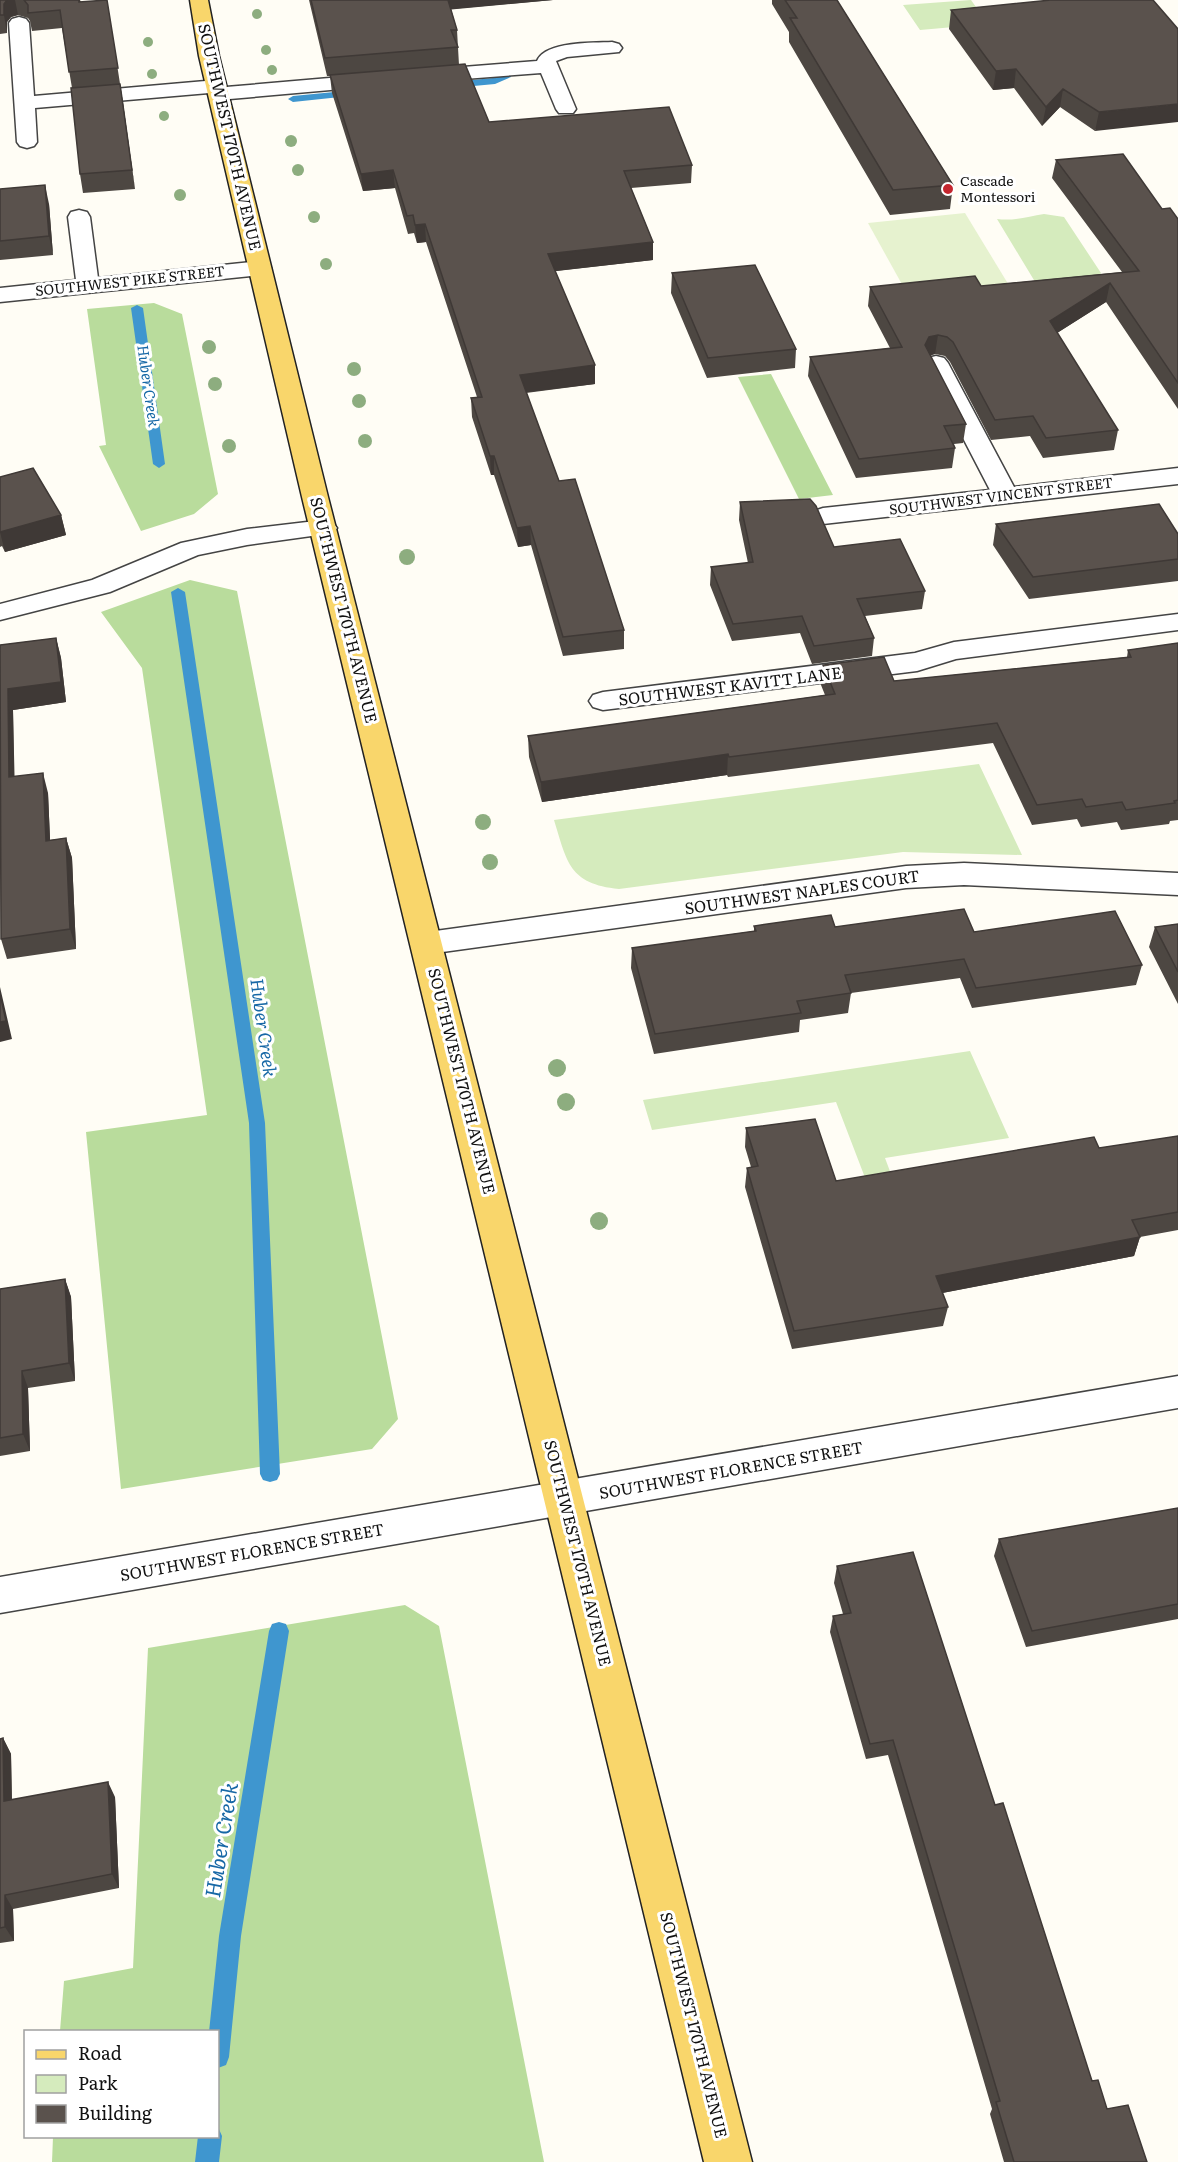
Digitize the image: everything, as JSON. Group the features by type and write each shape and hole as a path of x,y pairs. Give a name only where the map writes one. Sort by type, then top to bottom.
{"main road":[{"name":"SOUTHWEST 170TH AVENUE","path":"199,0 217,90 260,268 728,2162"}],"street":[{"path":"19,23 27,142"},
{"path":"566,109 546,60 549,56 558,52 612,48"},
{"path":"24,103 405,78 549,66"},
{"path":"80,217 88,286"},
{"name":"SOUTHWEST PIKE STREET","path":"0,295 260,268"},
{"path":"936,363 1006,496"},
{"name":"SOUTHWEST VINCENT STREET","path":"823,516 1176,479"},
{"path":"0,612 100,586 190,549 247,537 324,528"},
{"name":"SOUTHWEST KAVITT LANE","path":"603,701 917,662 954,651 1178,622"},
{"name":"SOUTHWEST NAPLES COURT","path":"428,943 906,877 964,873 1178,884"},
{"name":"SOUTHWEST FLORENCE STREET","path":"0,1595 1178,1392"}],"green space":[{"path":"971,0 988,24 920,30 903,5"},
{"path":"965,213 1010,287 909,297 868,223"},
{"path":"1044,214 1064,217 1101,273 1092,283 1040,290 997,219"},
{"path":"154,303 182,314 218,494 194,514 141,531 99,446 106,445 87,309"},
{"path":"771,374 833,495 799,499 738,377"},
{"path":"190,580 237,591 398,1419 372,1449 121,1489 86,1132 207,1115 142,668 101,612"},
{"path":"979,764 1022,855 903,852 619,889 590,882 580,876 567,859 554,820"},
{"path":"970,1051 1009,1138 885,1158 912,1230 887,1235 836,1102 652,1130 643,1100"},
{"path":"405,1605 439,1626 544,2162 52,2162 53,2138 219,2138 219,2030 60,2030 64,1981 133,1968 148,1648"}],"building":[{"path":"0,0 7,0 4,4 4,15 0,15"},
{"path":"24,0 79,0 79,2 107,0 118,68 69,72 60,10 28,13 28,5"},
{"path":"311,0 448,0 457,30 451,30 458,47 325,58"},
{"path":"785,0 837,0 953,185 893,190 790,18 797,18"},
{"path":"1051,0 1153,0 1178,29 1178,104 1099,112 1063,89 1046,107 1016,69 996,71 951,10"},
{"path":"465,64 489,122 669,107 692,165 624,171 653,242 548,254 595,365 520,375 559,481 575,479 624,630 563,637 530,526 517,528 494,456 490,456 471,398 482,397 425,224 415,225 413,215 407,216 393,170 361,174 330,75"},
{"path":"120,84 132,170 80,174 71,88"},
{"path":"1123,154 1162,209 1170,208 1178,219 1178,383 1110,283 1050,321 1118,430 1046,438 1033,416 995,420 953,342 947,337 938,335 929,337 925,345 966,424 944,426 955,448 859,459 810,357 902,347 870,287 975,276 981,286 1139,271 1056,160"},
{"path":"45,185 49,236 0,241 0,189"},
{"path":"755,265 796,349 708,358 672,273"},
{"path":"33,468 61,515 0,532 0,477"},
{"path":"810,499 816,506 834,547 900,539 925,591 857,599 874,638 814,646 802,616 733,624 711,567 753,562 740,502"},
{"path":"1159,504 1178,534 1178,559 1033,577 996,524"},
{"path":"56,638 61,682 8,689 9,777 43,773 46,841 66,838 70,929 1,939 0,645"},
{"path":"1178,643 1178,800 1174,801 1175,803 1126,810 1122,802 1086,807 1082,799 1037,805 997,723 729,757 728,754 541,782 528,736 835,694 823,665 884,657 894,681 1131,657 1128,650"},
{"path":"964,909 974,932 1115,911 1142,965 976,988 964,959 845,975 851,993 797,1001 801,1013 655,1034 632,948 756,931 754,926 831,915 835,927"},
{"path":"1178,924 1178,972 1155,927"},
{"path":"0,994 6,1021 0,1022"},
{"path":"815,1119 836,1181 1094,1137 1099,1148 1178,1136 1178,1212 1132,1220 1140,1237 936,1276 948,1307 794,1331 747,1168 758,1166 746,1128"},
{"path":"65,1279 69,1363 22,1371 23,1434 0,1438 0,1289"},
{"path":"1178,1508 1178,1604 1032,1631 999,1539"},
{"path":"913,1552 995,1805 1003,1803 1092,2081 1098,2080 1107,2109 1128,2105 1147,2162 1014,2162 996,2102 1000,2101 893,1740 870,1744 833,1616 851,1613 837,1566"},
{"path":"3,1738 4,1801 108,1782 112,1874 5,1895 5,1927 0,1928 0,1739"}],"waterway":[{"name":"Huber Creek","path":"452,85 495,81 507,75"},
{"name":"Huber Creek","path":"293,99 355,93"},
{"name":"Huber Creek","path":"137,308 159,464"},
{"name":"Huber Creek","path":"178,592 257,1123 270,1474"},
{"name":"Huber Creek","path":"219,2047 230,1936 279,1631"},
{"name":"Huber Creek","path":"207,2162 210,2138"}],"place":[{"name":"Cascade Montessori","path":"948,189"}]}
